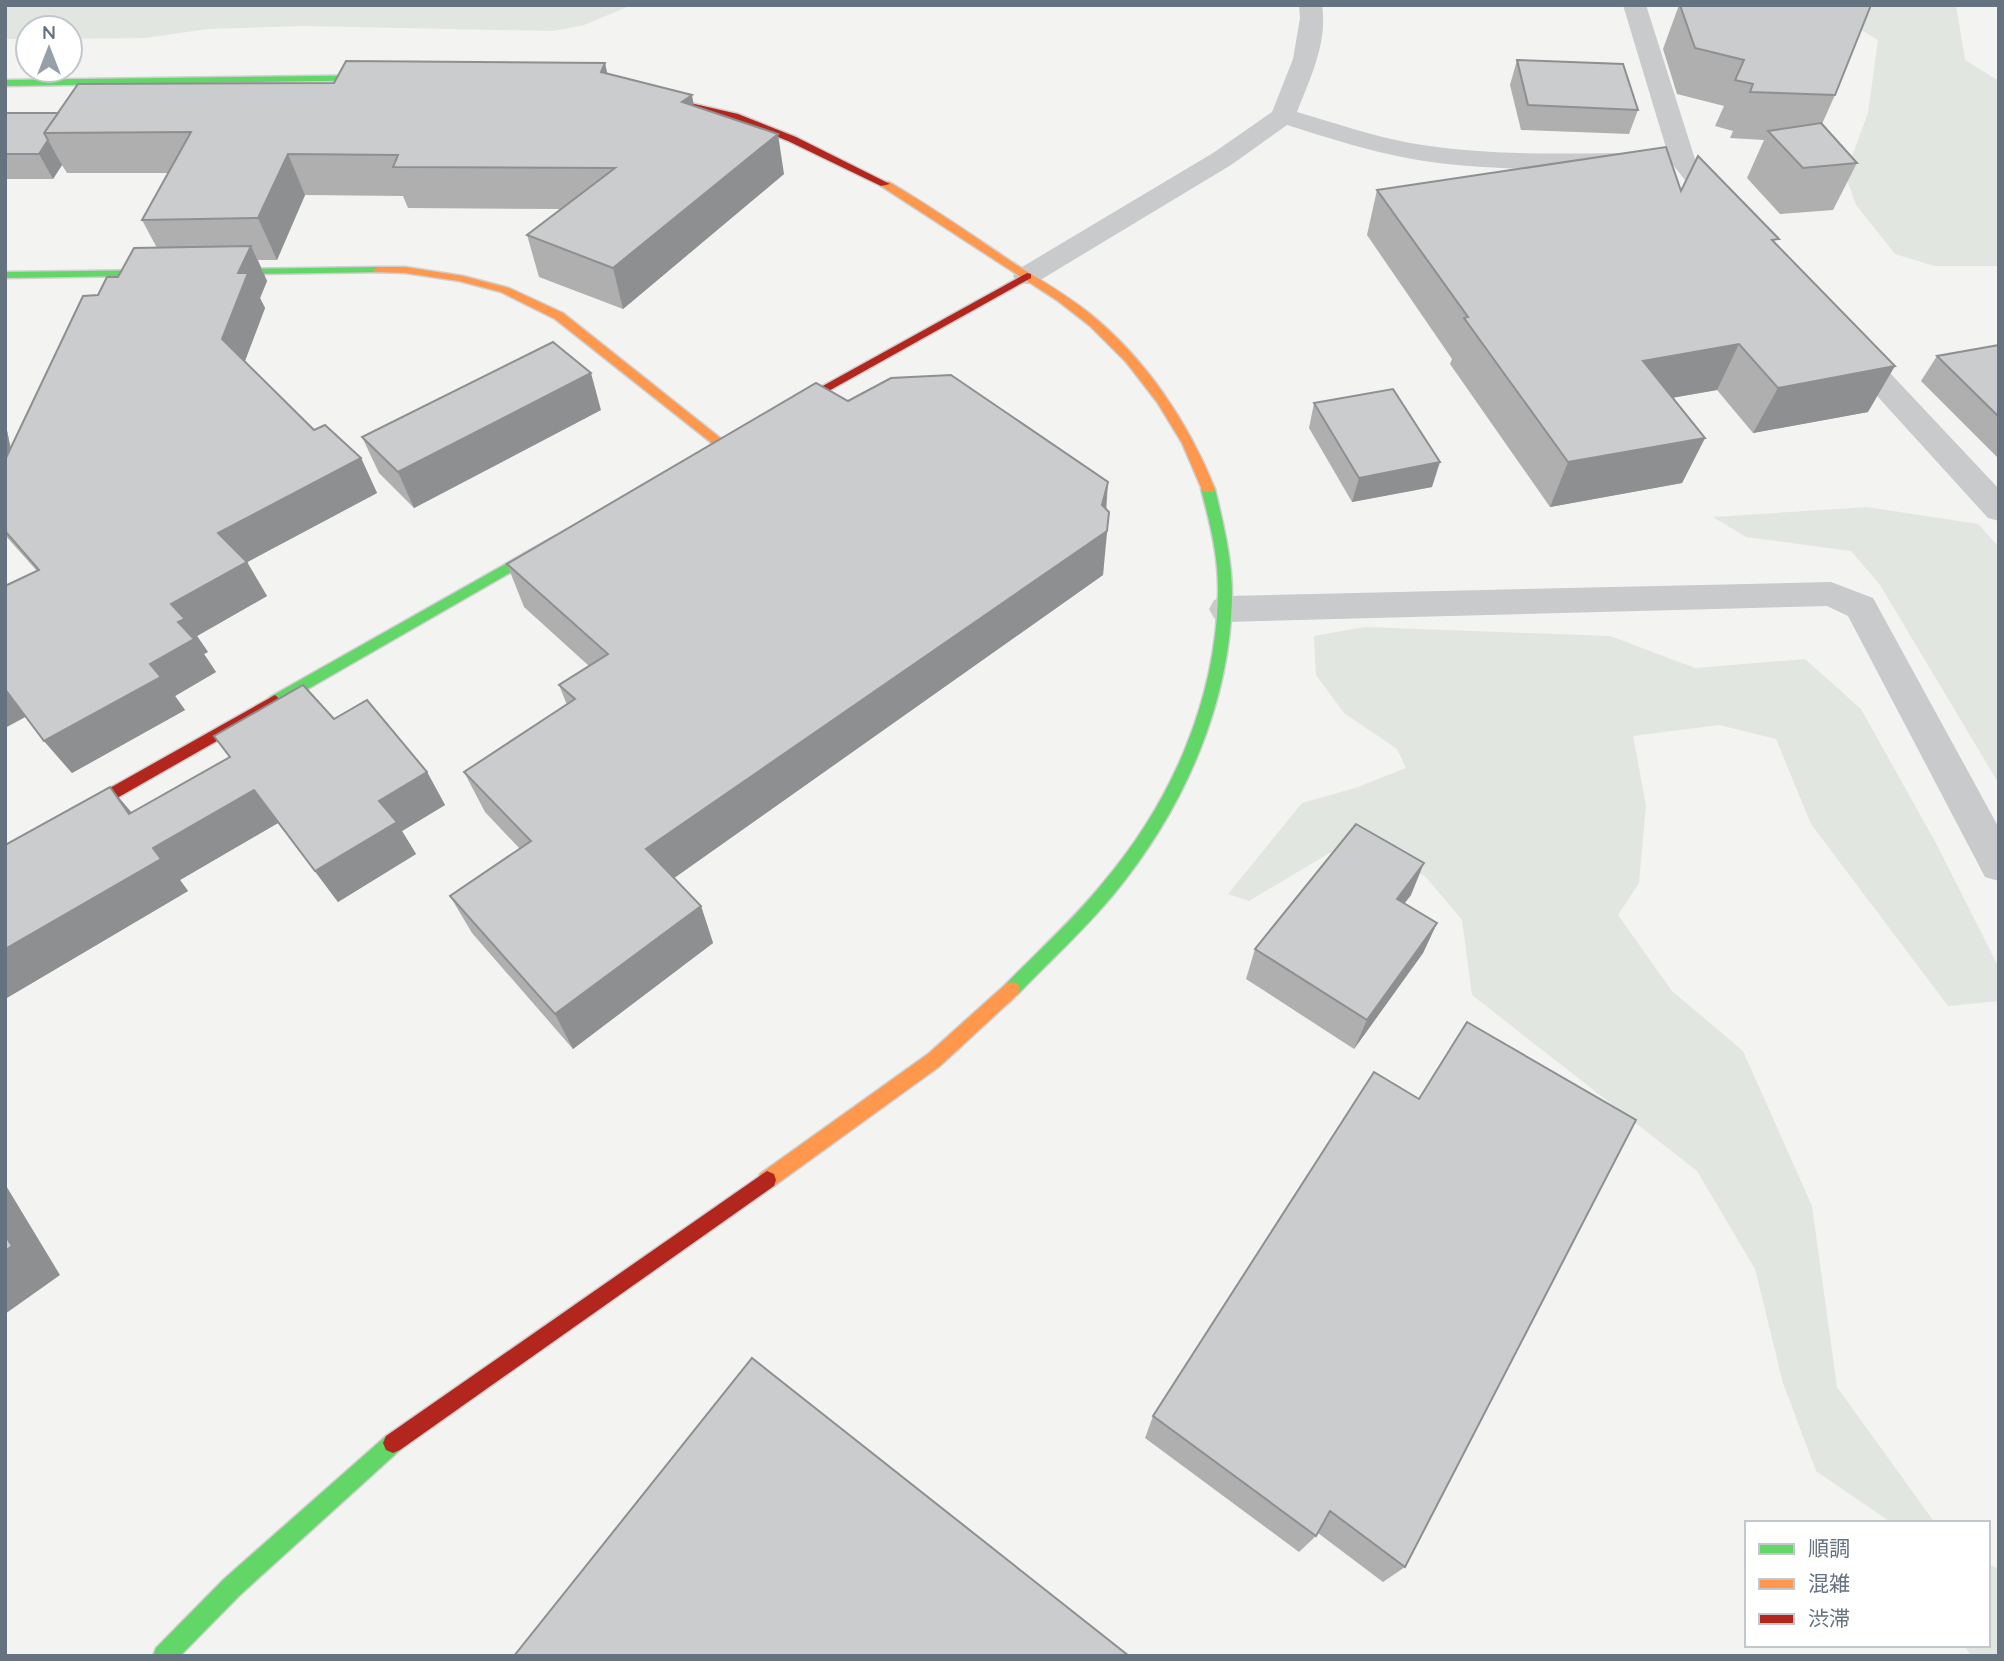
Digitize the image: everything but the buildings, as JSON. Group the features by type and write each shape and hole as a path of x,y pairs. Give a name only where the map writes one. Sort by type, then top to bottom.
{"street":[{"path":"759,425 1027,275 1222,159 1283,116 1306,59 1312,18 1310,5"},
{"path":"1634,5 1662,161"},
{"path":"5,83 406,77"},
{"path":"164,1656 232,1587 397,1439 819,1144 934,1060 1006,996 1116,880 1149,836 1193,754 1216,684 1226,609 1224,561 1214,508 1202,470 1184,436 1156,391 1126,355 1093,322 925,207 792,139 734,117 627,92"},
{"path":"1283,116 1381,145 1450,156 1540,162 1662,161 1703,188 1740,228"},
{"path":"5,275 348,268 405,270 459,278 505,290 559,316 723,445"},
{"path":"1832,329 1999,510"},
{"path":"5,855 567,534"},
{"path":"1226,609 1831,594 1861,607 1999,865"}],"shaded area":[{"path":"5,5 632,5 584,25 553,31 303,26 208,29 145,38 84,39 84,14 14,14 14,39 5,39"},
{"path":"1763,5 1956,5 1965,60 1999,81 1999,266 1934,266 1895,254 1856,205 1845,175 1868,113 1878,40 1851,24"},
{"path":"1867,507 1978,524 1999,547 1999,784 1880,585 1851,551 1746,537 1713,517"},
{"path":"1365,627 1610,636 1695,668 1805,659 1861,709 1937,845 1999,968 1999,1001 1948,1006 1811,824 1776,739 1719,725 1633,736 1646,805 1639,883 1618,915 1672,991 1743,1051 1812,1206 1837,1387 1934,1521 1889,1521 1816,1471 1783,1383 1755,1269 1697,1171 1472,995 1462,920 1425,876 1348,842 1249,901 1228,894 1302,803 1355,788 1406,768 1397,749 1344,713 1316,675 1314,636"},
{"path":"1990,1565 1999,1569 1999,1656 1971,1656 1965,1647 1990,1647"}],"traffic: fast":[{"path":"5,83 388,77"},
{"path":"5,275 379,270"},
{"path":"1012,989 1118,877 1148,835 1174,790 1196,743 1212,694 1222,643 1225,592 1221,540 1208,489"},
{"path":"275,701 555,541"},
{"path":"164,1656 232,1587 393,1443"}],"traffic: slow":[{"path":"885,184 1062,299 1094,323 1130,359 1162,399 1188,443 1208,489"},
{"path":"379,270 405,270 459,278 505,290 559,316 723,445"},
{"path":"767,1180 934,1060 1012,989"}],"traffic: jam":[{"path":"647,96 734,116 792,139 885,184"},
{"path":"778,414 1027,276"},
{"path":"5,855 275,701"},
{"path":"393,1443 767,1180"}]}
